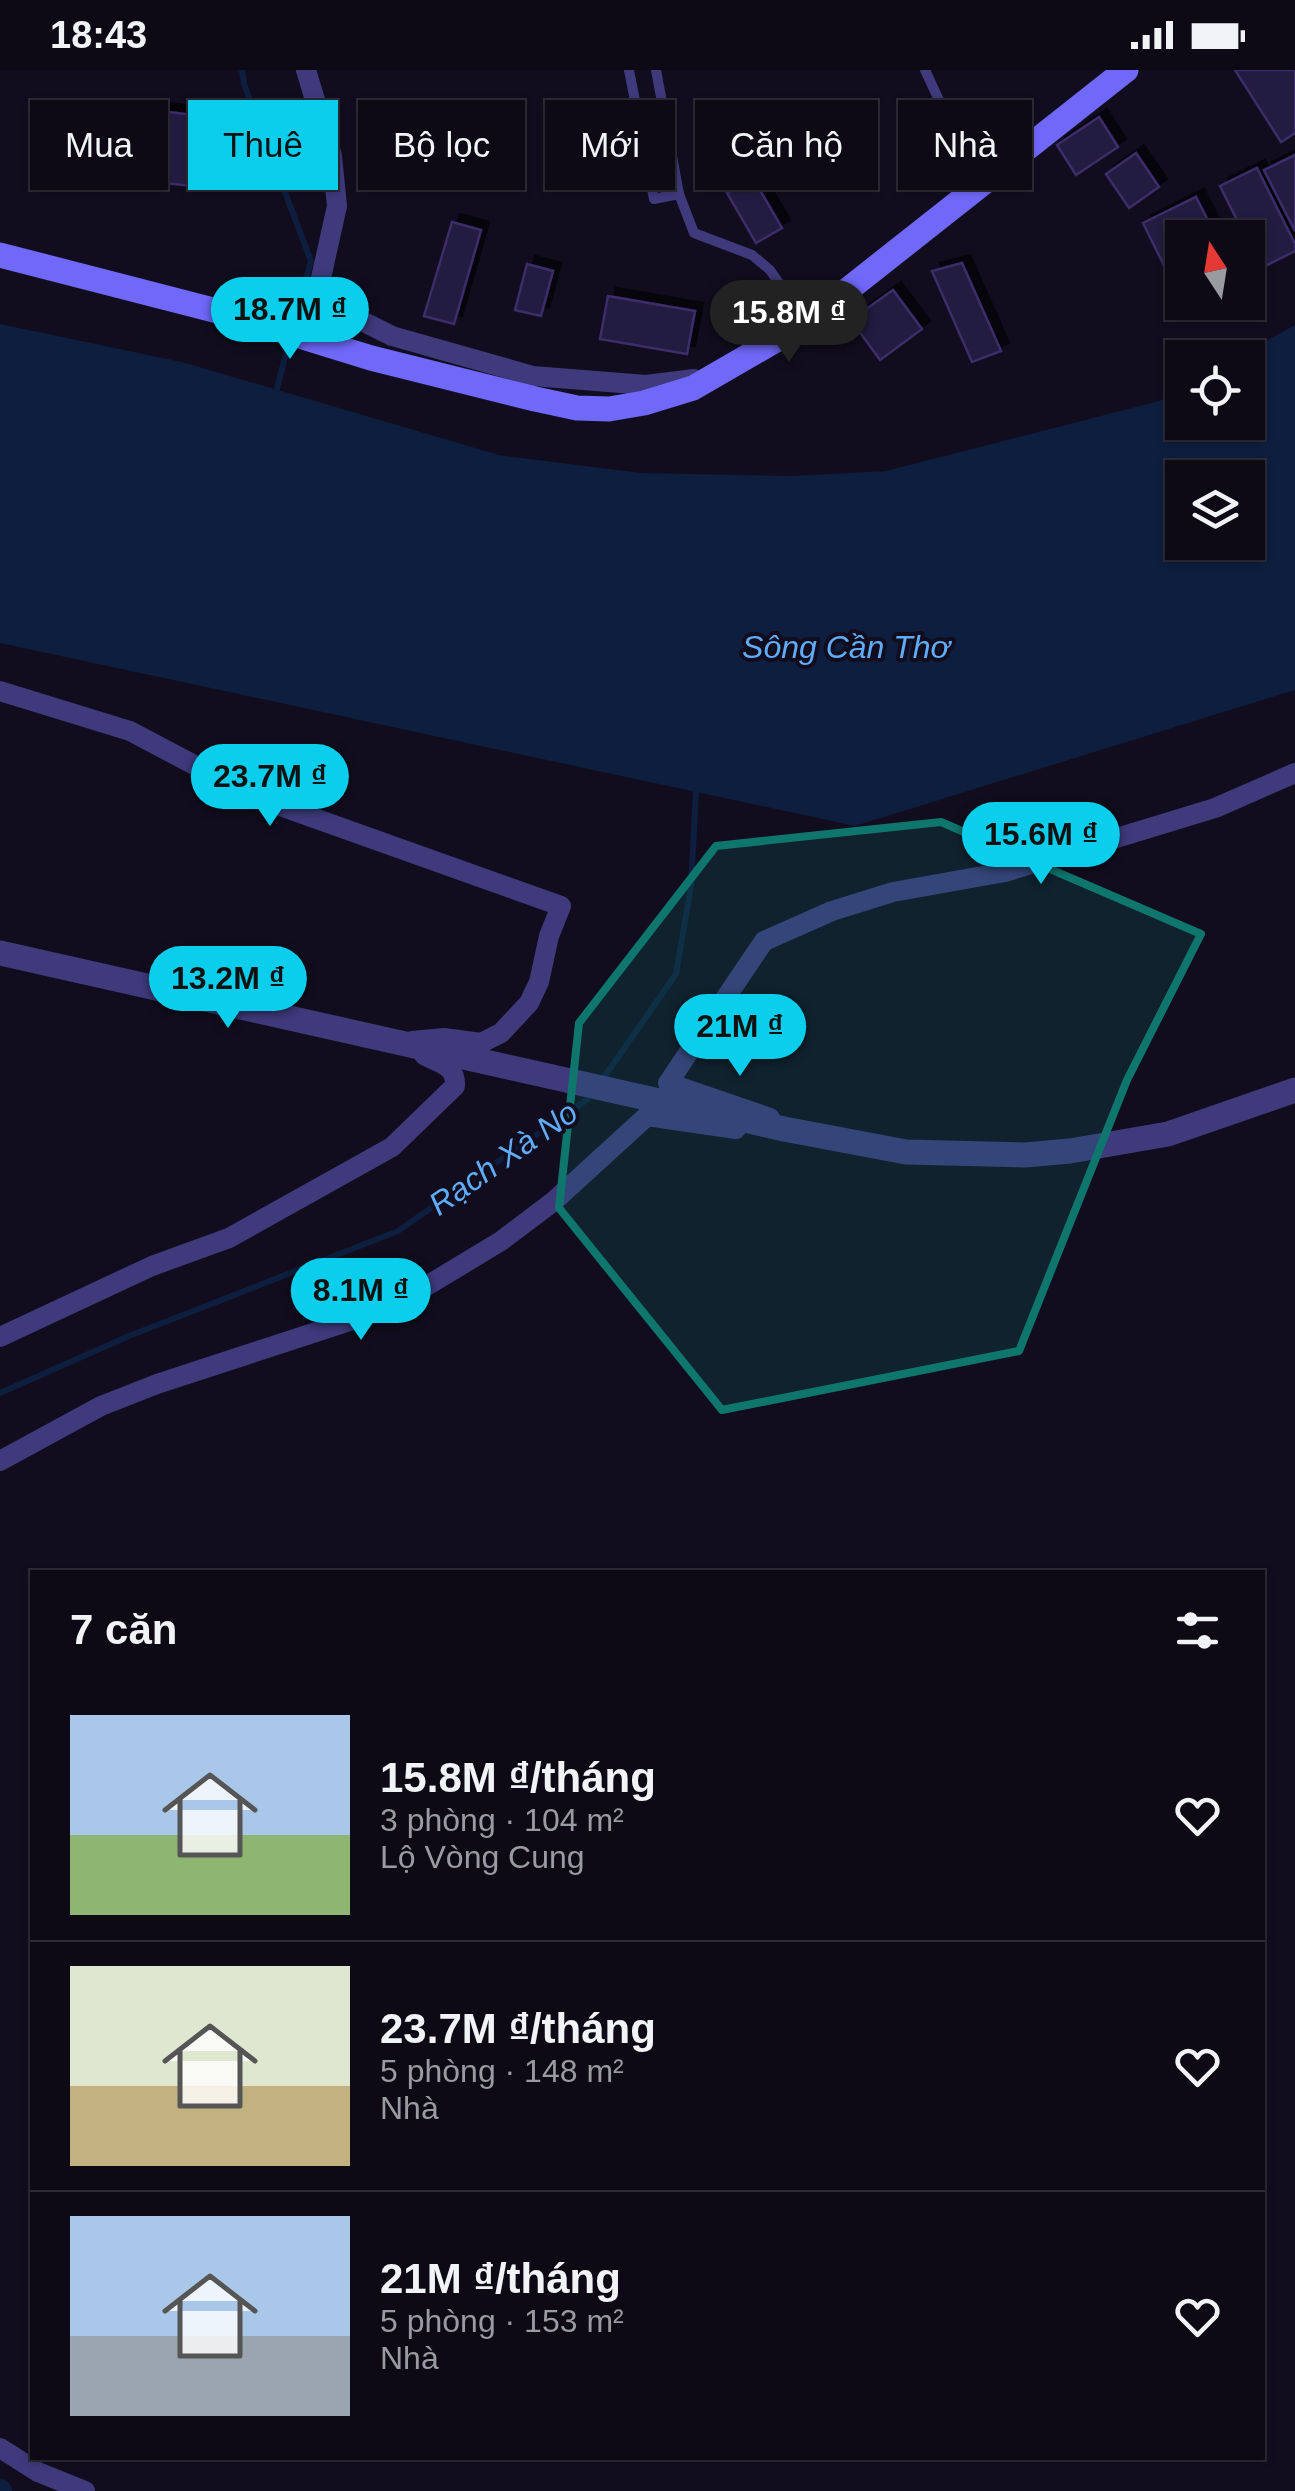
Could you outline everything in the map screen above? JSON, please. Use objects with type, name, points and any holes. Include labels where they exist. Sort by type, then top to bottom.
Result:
[{"type":"main road","points":[[1032,144],[1126,70]]},
{"type":"main road","points":[[0,255],[225,312],[371,358],[577,408],[609,409],[693,388],[807,322],[973,190]]},
{"type":"street","points":[[306,70],[332,156],[337,206],[319,287],[332,306],[392,336],[532,376],[646,385],[716,376]]},
{"type":"street","points":[[0,691],[130,732],[255,797],[561,906],[530,1003],[501,1033],[481,1043],[444,1038],[407,1042]]},
{"type":"street","points":[[784,1129],[765,1114],[668,1083],[764,942],[832,911],[893,892],[1005,872],[1215,808],[1295,773]]},
{"type":"street","points":[[0,953],[784,1129],[906,1152],[1026,1155],[1112,1145],[1168,1134],[1295,1090]]},
{"type":"street","points":[[0,1337],[152,1266],[229,1238],[392,1146],[455,1086],[456,1076],[451,1068],[421,1054],[407,1042]]},
{"type":"street","points":[[0,1462],[101,1406],[365,1316],[420,1290],[501,1241],[554,1201],[647,1116],[764,1134],[784,1129]]},
{"type":"street","points":[[0,2448],[38,2472],[86,2491]]},
{"type":"lane","points":[[629,70],[654,199],[679,194]]},
{"type":"lane","points":[[656,70],[679,194],[694,233],[752,255],[770,270],[807,322]]},
{"type":"lane","points":[[925,70],[939,100]]},
{"type":"highlighted area","points":[[941,822],[1201,934],[1127,1080],[1019,1351],[722,1410],[559,1208],[579,1023],[716,846]]},
{"type":"water","name":"Sông Cần Thơ","points":[[0,324],[182,362],[499,455],[641,473],[792,476],[886,471],[1165,398],[1165,440],[1265,440],[1265,342],[1295,325],[1295,690],[855,826],[0,643]]},
{"type":"building","points":[[1235,70],[1295,70],[1295,133],[1281,142]]},
{"type":"building","points":[[168,112],[188,114],[188,186],[168,184]]},
{"type":"building","points":[[1099,117],[1118,147],[1076,175],[1057,145]]},
{"type":"building","points":[[1136,153],[1159,187],[1129,208],[1106,174]]},
{"type":"building","points":[[1295,155],[1295,231],[1264,170]]},
{"type":"building","points":[[1257,168],[1295,251],[1265,266],[1265,220],[1237,220],[1220,186]]},
{"type":"building","points":[[760,190],[782,228],[756,243],[727,193]]},
{"type":"building","points":[[1196,197],[1208,220],[1165,220],[1165,268],[1143,223]]},
{"type":"building","points":[[452,222],[481,230],[454,324],[424,316]]},
{"type":"building","points":[[962,263],[1001,351],[972,362],[932,271]]},
{"type":"building","points":[[527,264],[553,271],[541,316],[515,310]]},
{"type":"building","points":[[893,290],[922,329],[880,360],[851,320]]},
{"type":"building","points":[[608,296],[695,311],[687,354],[600,339]]},
{"type":"waterway","points":[[242,70],[311,261],[293,329]]},
{"type":"waterway","points":[[275,397],[289,341]]},
{"type":"waterway","name":"Rạch Xà No","points":[[600,1083],[676,974],[691,886],[696,792],[701,788]]},
{"type":"waterway","name":"Rạch Xà No","points":[[0,1393],[129,1336],[398,1231],[592,1093]]}]
